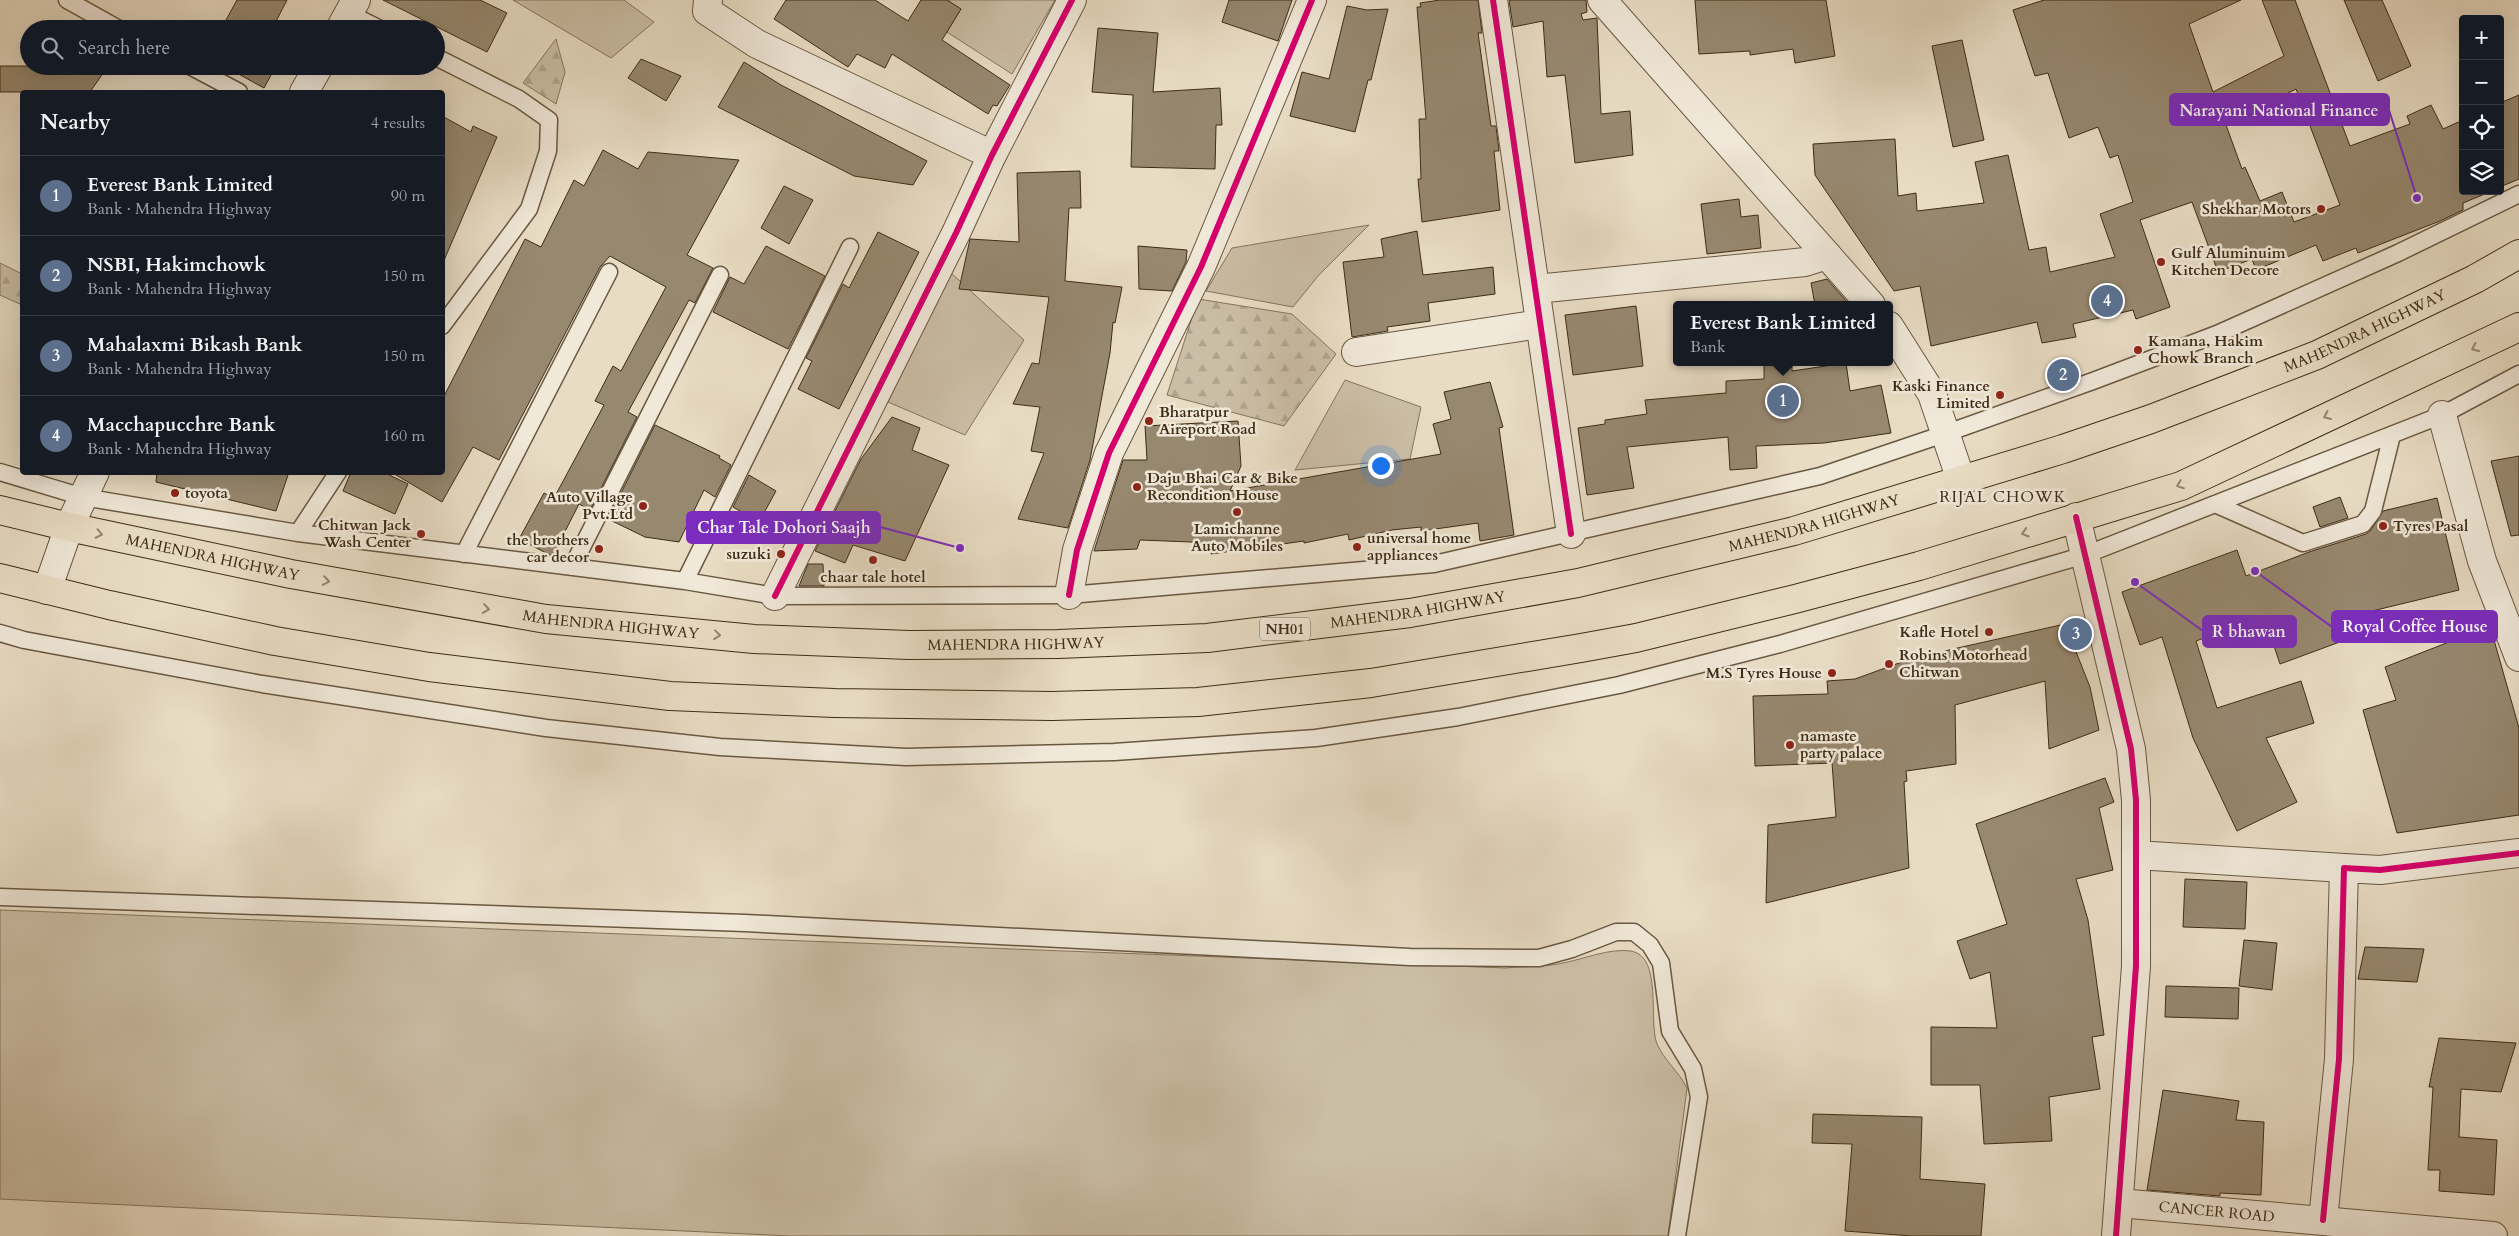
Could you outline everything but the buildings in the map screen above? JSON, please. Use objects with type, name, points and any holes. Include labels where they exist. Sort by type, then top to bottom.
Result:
[{"type":"highway","name":"MAHENDRA HIGHWAY","points":[[0,510],[68,527],[291,574],[546,619],[754,639],[909,645],[1058,644],[1207,638],[1410,613],[1569,585],[1794,530],[1961,480],[2151,419],[2317,355],[2475,279],[2519,254]]},
{"type":"highway","points":[[0,578],[274,641],[410,664],[539,682],[670,696],[834,703],[1052,706],[1198,702],[1371,683],[1636,638],[1910,568],[2181,486],[2519,327]]},
{"type":"street","points":[[708,0],[707,10],[757,44],[992,155]]},
{"type":"street","points":[[775,596],[956,233],[992,155],[1072,0]]},
{"type":"street","points":[[1069,595],[1077,550],[1109,454],[1201,267],[1312,0]]},
{"type":"street","points":[[1493,0],[1571,534]]},
{"type":"street","points":[[1602,0],[1867,301]]},
{"type":"street","points":[[305,90],[314,75]]},
{"type":"street","points":[[1536,288],[1805,262],[1827,255]]},
{"type":"street","points":[[1356,352],[1540,324]]},
{"type":"street","points":[[1893,332],[1932,394],[1961,480]]},
{"type":"street","points":[[2442,415],[2482,561],[2519,657]]},
{"type":"street","points":[[47,590],[68,527],[94,475]]},
{"type":"street","points":[[2076,517],[2131,749],[2136,800],[2136,966],[2116,1236]]},
{"type":"street","points":[[2136,855],[2380,870],[2519,853]]},
{"type":"street","points":[[2323,1220],[2339,1059],[2344,868]]},
{"type":"street","name":"CANCER ROAD","points":[[2119,1203],[2493,1236]]},
{"type":"lane","points":[[67,0],[103,20]]},
{"type":"lane","points":[[348,14],[361,20]]},
{"type":"lane","points":[[445,62],[519,99],[549,120],[548,151],[529,209],[445,322]]},
{"type":"lane","points":[[207,75],[235,90]]},
{"type":"lane","points":[[0,472],[83,497],[298,534],[685,581],[775,596],[1069,595],[1434,564],[1820,476],[2084,384],[2217,334],[2398,253],[2519,194]]},
{"type":"lane","points":[[685,581],[850,247]]},
{"type":"lane","points":[[464,554],[609,272]]},
{"type":"lane","points":[[572,567],[720,275]]},
{"type":"lane","points":[[0,633],[33,642],[262,684],[546,728],[720,747],[906,757],[1114,752],[1316,738],[1458,717],[1618,685],[1780,644],[2085,555],[2442,415],[2519,374]]},
{"type":"lane","points":[[2216,504],[2303,543],[2363,524],[2373,511],[2392,435]]},
{"type":"lane","points":[[298,534],[336,475]]},
{"type":"lane","points":[[0,897],[745,923],[1410,957],[1539,958],[1572,949],[1616,932],[1634,932],[1650,945],[1661,963],[1670,1031],[1693,1069],[1699,1097],[1677,1236]]},
{"type":"green space","points":[[513,0],[624,0],[654,22],[611,58]]},
{"type":"green space","points":[[947,0],[1055,0],[1012,74],[947,32],[961,9]]},
{"type":"green space","points":[[556,39],[565,72],[556,104],[523,83]]},
{"type":"green space","points":[[1369,225],[1318,276],[1293,307],[1206,291],[1232,248]]},
{"type":"green space","points":[[0,263],[20,273],[20,304],[0,295]]},
{"type":"green space","points":[[950,272],[1024,340],[965,435],[888,402]]},
{"type":"green space","points":[[1198,299],[1292,314],[1336,354],[1284,426],[1167,395]]},
{"type":"green space","points":[[1345,380],[1421,407],[1410,459],[1295,470]]},
{"type":"green space","points":[[0,910],[1506,968],[1542,966],[1605,952],[1631,951],[1641,955],[1647,964],[1651,977],[1657,1044],[1687,1088],[1668,1236],[791,1236],[0,1199]]},
{"type":"cycle path","points":[[775,596],[956,233],[992,155],[1072,0]]},
{"type":"cycle path","points":[[1069,595],[1077,550],[1109,453],[1201,267],[1312,0]]},
{"type":"cycle path","points":[[1493,0],[1571,534]]},
{"type":"cycle path","points":[[2076,517],[2131,749],[2136,800],[2136,966],[2116,1236]]},
{"type":"cycle path","points":[[2323,1220],[2339,1059],[2344,868],[2380,870],[2519,853]]},
{"type":"place","name":"Narayani National Finance","points":[[2417,198]]},
{"type":"place","name":"Shekhar Motors","points":[[2321,209]]},
{"type":"place","name":"Gulf Aluminuim Kitchen Decore","points":[[2161,262]]},
{"type":"place","name":"Macchapucchre Bank","points":[[2107,301]]},
{"type":"place","name":"Kamana, Hakim Chowk Branch","points":[[2138,350]]},
{"type":"place","name":"NSBI, Hakimchowk","points":[[2063,375]]},
{"type":"place","name":"Kaski Finance Limited","points":[[2000,395]]},
{"type":"place","name":"Everest Bank Limited","points":[[1783,401]]},
{"type":"place","name":"Bharatpur Aireport Road","points":[[1149,421]]},
{"type":"place","name":"Daju Bhai Car & Bike Recondition House","points":[[1137,487]]},
{"type":"place","name":"toyota","points":[[175,493]]},
{"type":"place","name":"Auto Village Pvt.Ltd","points":[[643,506]]},
{"type":"place","name":"Lamichanne Auto Mobiles","points":[[1237,512]]},
{"type":"place","name":"Tyres Pasal","points":[[2383,526]]},
{"type":"place","name":"Chitwan Jack Wash Center","points":[[421,534]]},
{"type":"place","name":"universal home appliances","points":[[1357,547]]},
{"type":"place","name":"Char Tale Dohori Saajh","points":[[960,548]]},
{"type":"place","name":"the brothers car decor","points":[[599,549]]},
{"type":"place","name":"suzuki","points":[[781,554]]},
{"type":"place","name":"chaar tale hotel","points":[[873,560]]},
{"type":"place","name":"Royal Coffee House","points":[[2255,571]]},
{"type":"place","name":"R bhawan","points":[[2135,582]]},
{"type":"place","name":"Kafle Hotel","points":[[1989,632]]},
{"type":"place","name":"Mahalaxmi Bikash Bank","points":[[2076,634]]},
{"type":"place","name":"Robins Motorhead Chitwan","points":[[1889,664]]},
{"type":"place","name":"M.S Tyres House","points":[[1832,673]]},
{"type":"place","name":"namaste party palace","points":[[1790,745]]},
{"type":"district","name":"RIJAL CHOWK","points":[[2003,497]]}]
